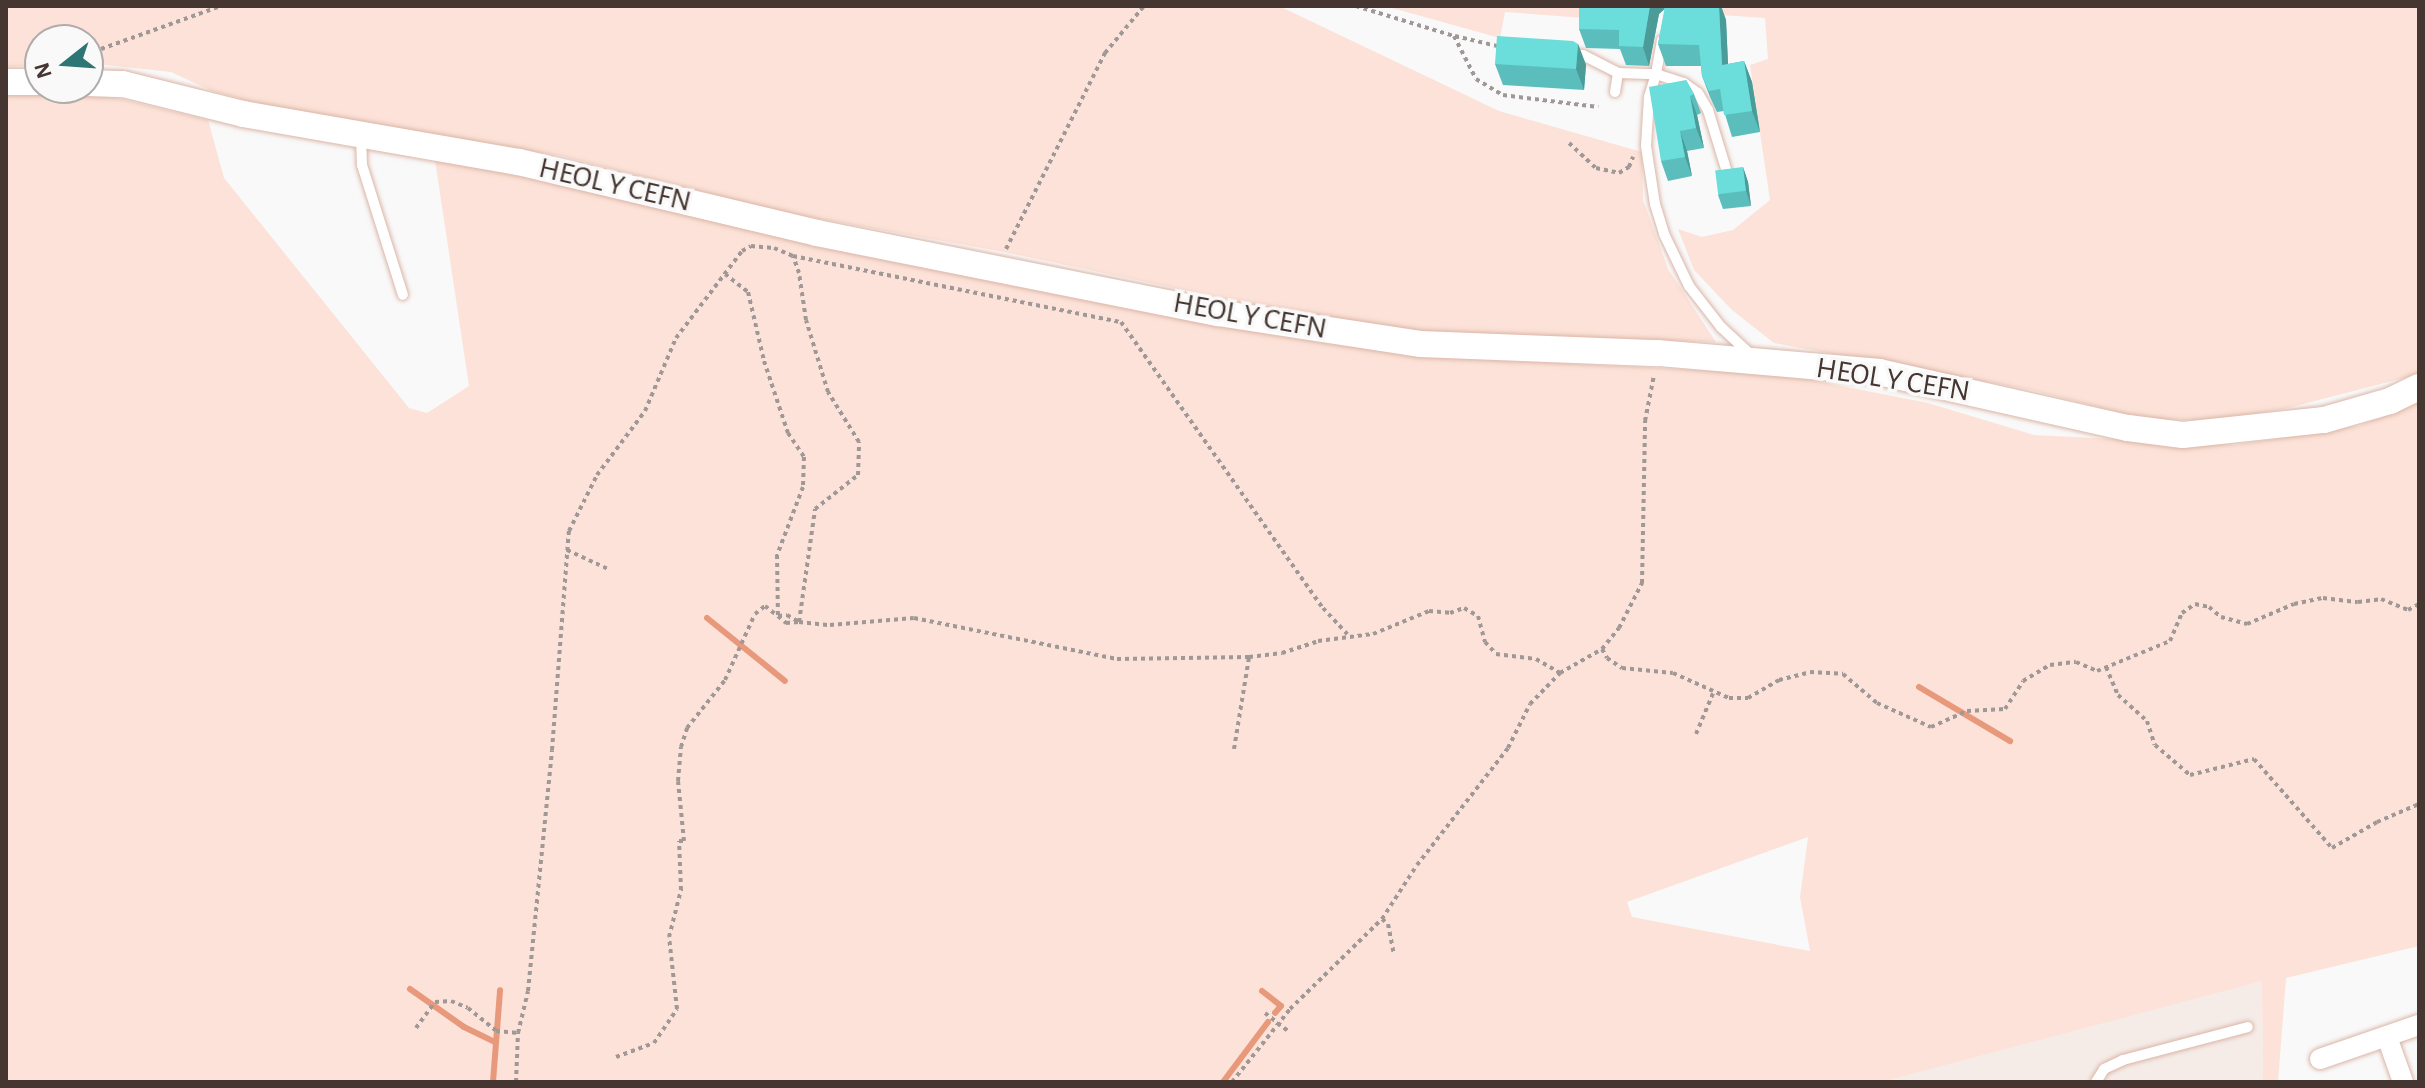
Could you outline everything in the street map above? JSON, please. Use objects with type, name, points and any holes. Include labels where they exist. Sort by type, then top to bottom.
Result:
[{"type":"street","name":"HEOL Y CEFN","points":[[104,81],[243,114],[519,162],[817,233],[1001,267],[1218,313],[1420,344],[1658,353],[1879,372],[2128,428],[2183,435],[2324,420],[2390,401],[2419,387]]},
{"type":"street","points":[[2320,1059],[2419,1025]]},
{"type":"street","points":[[2387,1037],[2403,1082]]},
{"type":"lane","points":[[1664,31],[1646,120],[1655,204],[1676,262],[1705,309],[1757,361]]},
{"type":"lane","points":[[1553,53],[1583,55],[1618,73],[1656,74],[1684,83],[1698,93],[1708,110],[1727,172]]},
{"type":"lane","points":[[1615,92],[1618,73]]},
{"type":"lane","points":[[361,136],[362,165],[403,295]]},
{"type":"lane","points":[[2096,1082],[2104,1069],[2123,1060],[2248,1027]]},
{"type":"path","points":[[104,48],[221,6]]},
{"type":"path","points":[[1001,267],[1005,252],[1105,53],[1144,6]]},
{"type":"path","points":[[1356,6],[1507,49]]},
{"type":"path","points":[[1454,36],[1476,79],[1503,95],[1598,107]]},
{"type":"path","points":[[1569,143],[1596,168],[1619,173],[1629,167],[1646,120]]},
{"type":"path","points":[[516,1082],[518,1033],[528,991],[552,750],[569,531],[597,475],[645,411],[676,338],[742,251],[751,246],[774,248],[793,256],[1121,322],[1323,608],[1349,636]]},
{"type":"path","points":[[793,256],[799,273],[806,320],[828,392],[859,442],[858,475],[815,509],[799,622]]},
{"type":"path","points":[[725,274],[748,292],[764,361],[788,433],[804,457],[803,487],[791,510],[777,555],[778,616]]},
{"type":"path","points":[[1232,1082],[1278,1023],[1382,919],[1417,865],[1508,748],[1530,704],[1560,673],[1602,649],[1619,628],[1642,583],[1645,421],[1658,353]]},
{"type":"path","points":[[567,550],[610,570]]},
{"type":"path","points":[[1602,649],[1607,658],[1622,668],[1673,673],[1729,698],[1748,698],[1779,680],[1810,672],[1843,674],[1877,703],[1931,727],[1967,711],[2005,709],[2023,681],[2050,665],[2076,662],[2097,671],[2170,641],[2182,613],[2195,604],[2209,607],[2221,617],[2247,624],[2294,604],[2323,598],[2358,602],[2381,599],[2408,610],[2419,604]]},
{"type":"path","points":[[616,1057],[654,1043],[677,1009],[669,937],[681,890],[679,841],[684,841],[678,781],[681,747],[687,728],[725,680],[755,614],[765,606],[778,616],[787,615],[799,622],[830,625],[914,618],[1117,659],[1249,657],[1349,636],[1373,634],[1429,611],[1450,613],[1464,608],[1478,616],[1485,642],[1496,654],[1536,659],[1560,673]]},
{"type":"path","points":[[1234,749],[1249,657]]},
{"type":"path","points":[[2106,667],[2118,695],[2147,721],[2155,745],[2190,775],[2254,759],[2332,848],[2377,822],[2419,804]]},
{"type":"path","points":[[1696,734],[1714,691]]},
{"type":"path","points":[[1382,919],[1388,924],[1394,954]]},
{"type":"path","points":[[416,1028],[435,1002],[451,1001],[468,1008],[496,1031],[518,1033]]},
{"type":"path","points":[[1265,1013],[1289,1032]]},
{"type":"shaded area","points":[[6,6],[1279,6],[1499,111],[1642,152],[1643,200],[1668,269],[1716,342],[1572,339],[1394,329],[1287,312],[1004,252],[787,213],[562,156],[289,112],[212,91],[171,72],[104,65],[104,24],[24,24],[24,66],[6,67]]},
{"type":"shaded area","points":[[1385,6],[1619,6],[1585,18],[1505,12],[1500,38]]},
{"type":"shaded area","points":[[1721,6],[2419,6],[2419,374],[2284,409],[2212,421],[2145,419],[2031,390],[1774,343],[1732,310],[1694,270],[1678,229],[1702,237],[1733,230],[1770,200],[1750,65],[1768,59],[1765,18],[1721,15]]},
{"type":"shaded area","points":[[6,95],[24,95],[24,104],[104,104],[104,95],[208,120],[224,178],[409,408],[427,413],[469,386],[435,160],[602,192],[880,259],[1270,335],[1413,356],[1780,374],[1928,403],[2034,435],[2235,445],[2359,426],[2419,402],[2419,946],[2286,978],[2278,1082],[2263,1082],[2262,981],[1881,1082],[6,1082]],"holes":[[[1808,837],[1800,897],[1810,951],[1632,917],[1627,902]]]},
{"type":"shaded area","points":[[2262,981],[2263,1082],[1881,1082],[2038,1038]]},
{"type":"building","points":[[1579,6],[1650,6],[1643,47],[1619,46],[1619,30],[1579,29]]},
{"type":"building","points":[[1665,6],[1719,6],[1722,65],[1744,61],[1752,111],[1724,115],[1720,89],[1709,91],[1702,76],[1699,45],[1658,44]]},
{"type":"building","points":[[1497,36],[1573,41],[1578,44],[1576,69],[1495,64]]},
{"type":"building","points":[[1686,80],[1694,94],[1690,96],[1696,128],[1680,131],[1685,157],[1661,161],[1649,87]]},
{"type":"building","points":[[1743,167],[1746,191],[1718,194],[1715,170]]},
{"type":"waterway","points":[[707,618],[785,681]]},
{"type":"waterway","points":[[1919,687],[2010,741]]},
{"type":"waterway","points":[[410,989],[464,1027],[495,1042]]},
{"type":"waterway","points":[[493,1082],[500,990]]},
{"type":"waterway","points":[[1262,991],[1281,1006],[1275,1013]]},
{"type":"waterway","points":[[1223,1082],[1268,1022]]}]
